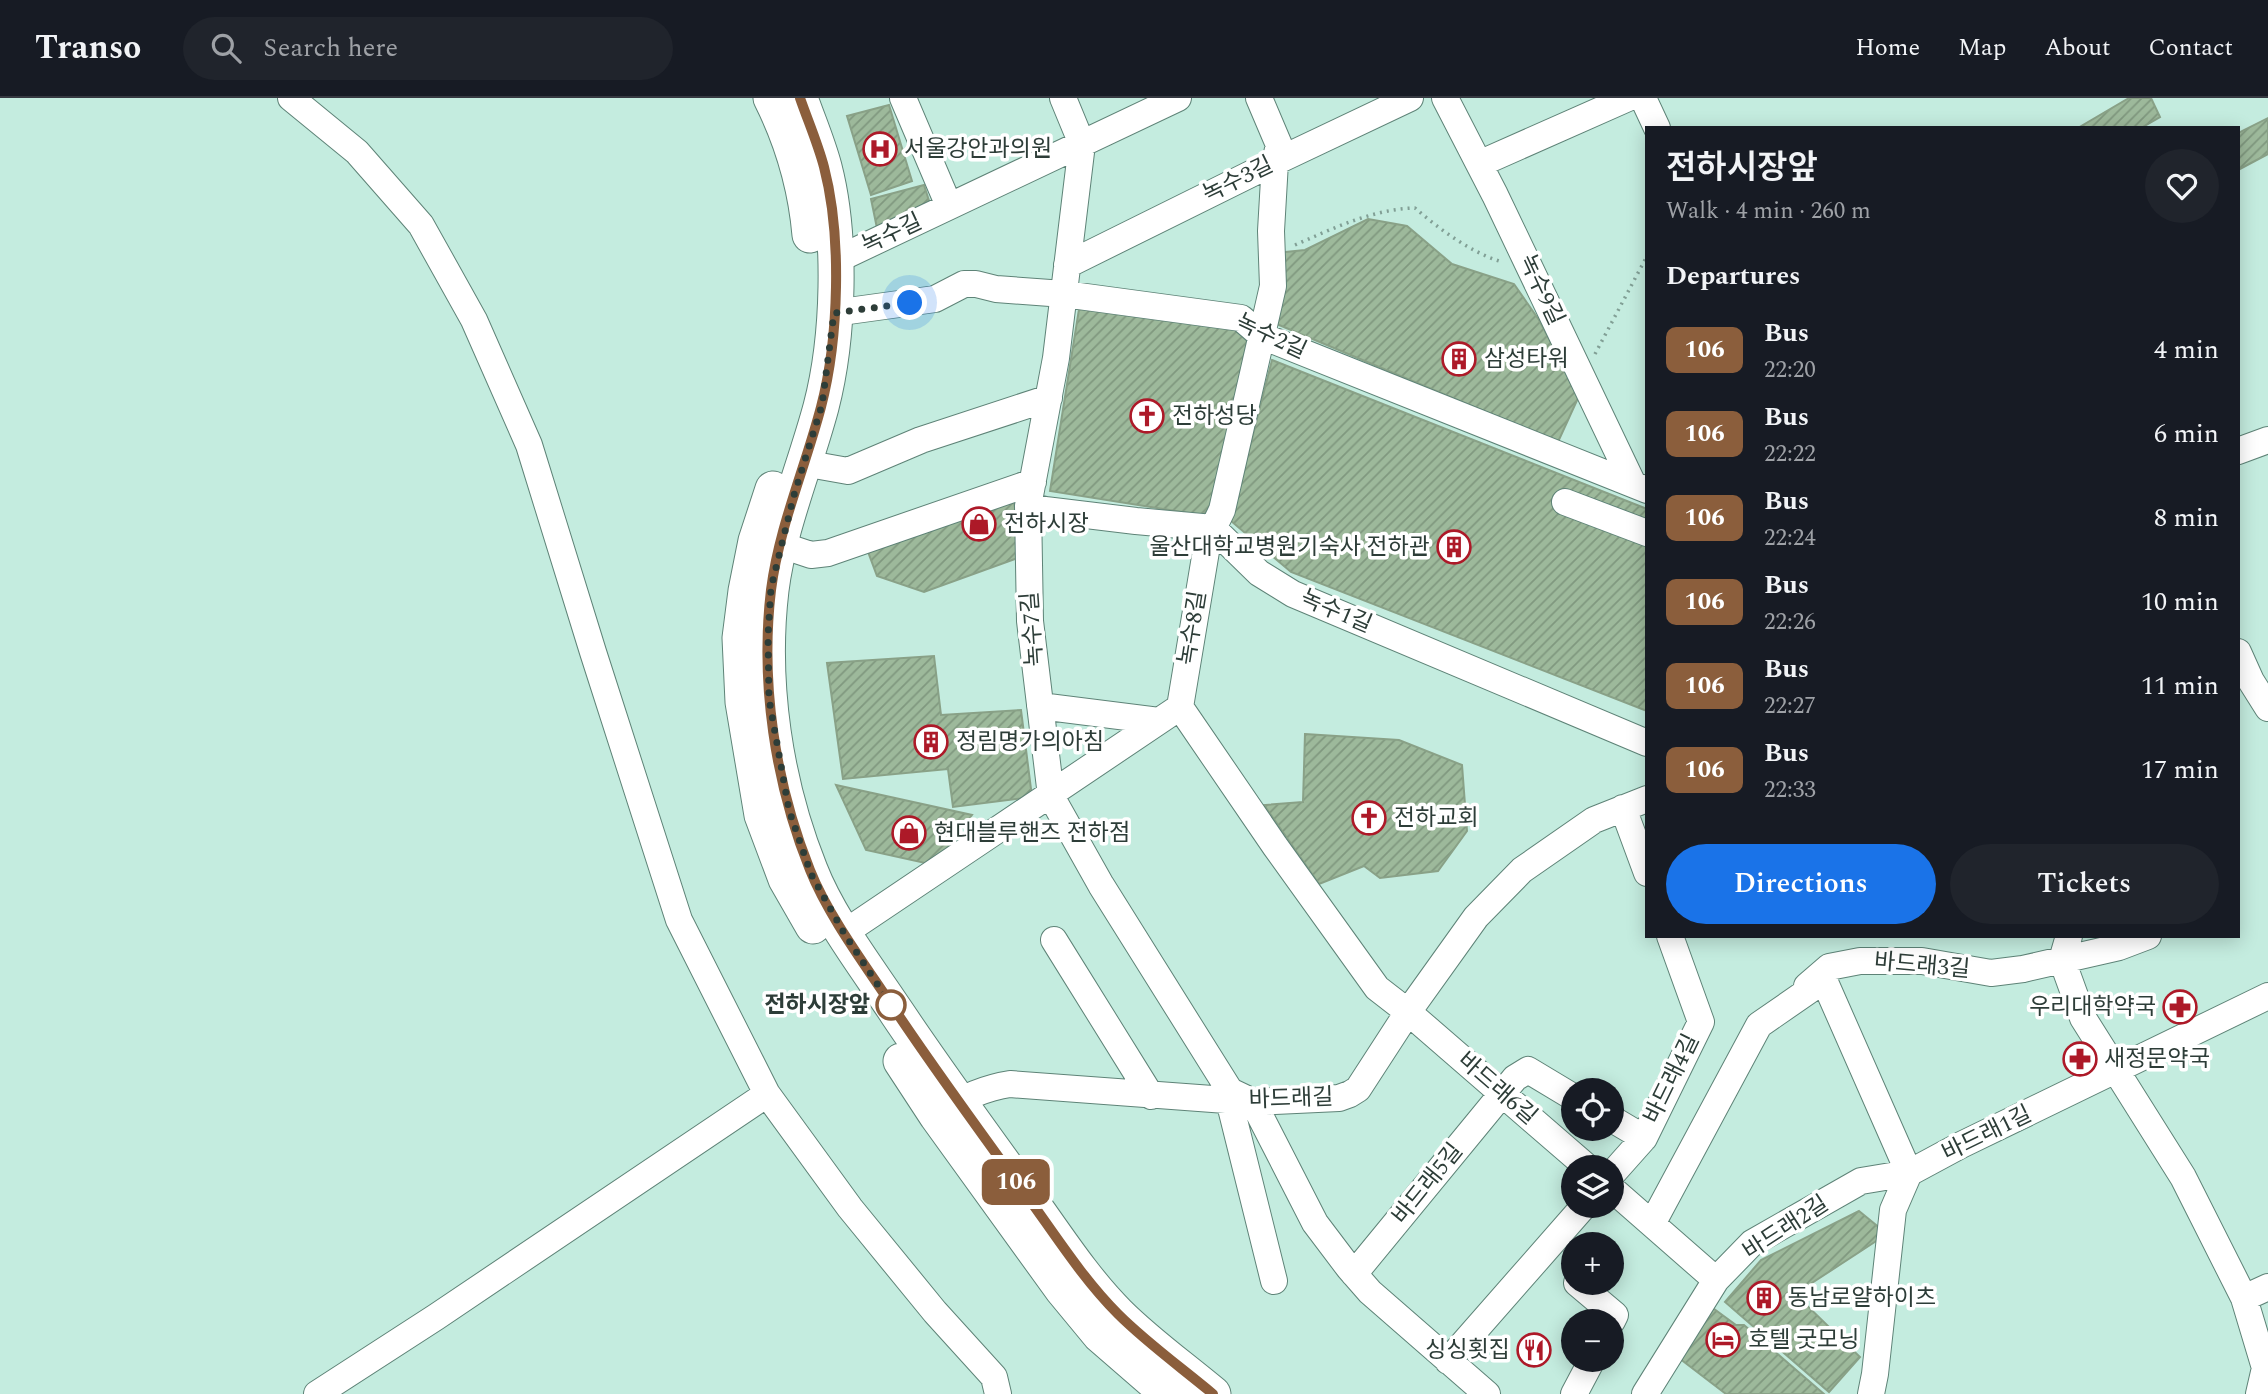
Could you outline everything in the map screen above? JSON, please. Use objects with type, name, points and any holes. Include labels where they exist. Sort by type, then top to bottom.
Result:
[{"type":"main road","points":[[771,98],[800,176],[808,213],[813,265],[813,315],[810,357],[802,400],[756,541],[740,638],[743,702],[762,815],[786,879],[825,946],[948,1108],[1119,1314],[1213,1394]]},
{"type":"main road","points":[[800,98],[824,167],[831,208],[834,313],[822,405],[803,463],[771,588],[768,636],[769,699],[789,810],[811,874],[844,933],[948,1108],[1062,1289],[1100,1335],[1168,1394]]},
{"type":"street","points":[[291,98],[357,152],[421,225],[474,320],[529,445],[679,920],[767,1094],[850,1208],[935,1311],[994,1377],[998,1394]]},
{"type":"street","name":"녹수길","points":[[903,98],[949,206]]},
{"type":"street","name":"녹수7길","points":[[1063,98],[1082,144],[1049,398],[1031,494],[1030,621],[1051,796],[1101,885],[1230,1091],[1241,1101]]},
{"type":"street","name":"녹수길","points":[[834,261],[1178,98]]},
{"type":"street","name":"녹수8길","points":[[1170,714],[1208,539],[1222,510],[1273,286],[1275,162],[1279,145],[1259,98]]},
{"type":"street","name":"녹수3길","points":[[1067,265],[1410,98]]},
{"type":"street","name":"녹수9길","points":[[1445,98],[1582,377],[1640,487]]},
{"type":"street","points":[[1479,164],[1628,98]]},
{"type":"street","points":[[1643,98],[1656,126]]},
{"type":"street","name":"녹수2길","points":[[834,313],[935,299],[964,284],[976,284],[996,289],[1064,294],[1241,318],[1262,336],[1640,487]]},
{"type":"street","points":[[803,463],[848,471],[921,440],[1049,398]]},
{"type":"street","points":[[2240,450],[2268,440]]},
{"type":"street","points":[[781,545],[811,555],[828,553],[1031,494],[1136,522],[1213,528]]},
{"type":"street","points":[[1565,502],[1645,532]]},
{"type":"street","name":"녹수1길","points":[[1213,528],[1259,573],[1293,594],[1645,742]]},
{"type":"street","points":[[2240,656],[2268,708]]},
{"type":"street","points":[[1040,706],[1170,714],[1275,846],[1377,988],[1408,1012]]},
{"type":"street","points":[[844,933],[1170,714]]},
{"type":"street","points":[[1635,804],[1645,862]]},
{"type":"street","name":"바드래길","points":[[948,1108],[985,1088],[1010,1084],[1241,1101],[1339,1098],[1350,1094],[1371,1071],[1408,1012],[1476,917],[1522,870],[1594,820],[1635,804]]},
{"type":"street","name":"바드래4길","points":[[1624,1160],[1644,1138],[1701,1022],[1671,938]]},
{"type":"street","points":[[2143,938],[2119,947],[2066,948],[2083,1018],[2183,1177],[2244,1298],[2265,1368],[2259,1394]]},
{"type":"street","points":[[1054,940],[1151,1096]]},
{"type":"street","name":"바드래3길","points":[[1652,1224],[1759,1025],[1829,967],[1860,961],[1922,961],[1991,973],[2066,948]]},
{"type":"street","name":"바드래3길","points":[[1759,1025],[1824,980],[1909,1173]]},
{"type":"street","name":"바드래1길","points":[[1909,1173],[2268,996]]},
{"type":"street","name":"바드래6길","points":[[1408,1012],[1573,1155]]},
{"type":"street","name":"바드래5길","points":[[1354,1274],[1515,1078],[1528,1070],[1561,1090]]},
{"type":"street","points":[[317,1394],[447,1310],[767,1094]]},
{"type":"street","points":[[1241,1101],[1315,1223],[1354,1274],[1370,1292],[1487,1394]]},
{"type":"street","points":[[1241,1101],[1274,1282]]},
{"type":"street","points":[[1624,1126],[1644,1138]]},
{"type":"street","points":[[1871,1394],[1893,1210],[1909,1173]]},
{"type":"street","name":"바드래2길","points":[[1645,1394],[1716,1279],[1752,1243],[1861,1181],[1909,1173]]},
{"type":"street","points":[[1624,1200],[1716,1279]]},
{"type":"street","points":[[1448,1361],[1573,1218]]},
{"type":"street","points":[[1542,1253],[1561,1269]]},
{"type":"street","points":[[2244,1298],[2268,1287]]},
{"type":"street","points":[[1591,1295],[1608,1309]]},
{"type":"street","points":[[1574,1394],[1586,1372]]},
{"type":"path","points":[[1272,246],[1290,247],[1350,221],[1396,208],[1415,208],[1434,225],[1485,256],[1531,271]]},
{"type":"path","points":[[1582,377],[1645,260]]},
{"type":"building","points":[[2129,98],[2151,98],[2160,117],[2144,126],[2081,126]]},
{"type":"building","name":"서울강안과의원","points":[[889,105],[912,181],[871,195],[847,116]]},
{"type":"building","points":[[2268,118],[2268,154],[2240,169],[2240,132]]},
{"type":"building","points":[[924,185],[932,210],[878,233],[871,199]]},
{"type":"building","name":"삼성타워","points":[[1368,219],[1407,226],[1452,264],[1514,284],[1539,320],[1579,396],[1558,442],[1272,322],[1276,253],[1305,250]]},
{"type":"building","name":"전하성당","points":[[1079,309],[1234,323],[1247,341],[1215,506],[1201,515],[1050,491]]},
{"type":"building","name":"울산대학교병원기숙사 전하관","points":[[1272,360],[1645,508],[1645,710],[1291,572],[1231,521]]},
{"type":"building","name":"전하시장","points":[[1013,499],[1026,555],[924,592],[877,576],[867,549]]},
{"type":"building","name":"정림명가의아침","points":[[934,656],[941,715],[1021,710],[1032,797],[953,807],[948,769],[843,779],[827,663]]},
{"type":"building","name":"전하교회","points":[[1305,734],[1399,740],[1462,765],[1467,831],[1438,871],[1380,878],[1364,866],[1319,884],[1264,805],[1303,802]]},
{"type":"building","name":"현대블루핸즈 전하점","points":[[836,785],[972,815],[934,865],[866,850]]},
{"type":"building","name":"동남로얄하이츠","points":[[1859,1211],[1887,1234],[1795,1294],[1860,1357],[1829,1392],[1725,1302],[1761,1260]]},
{"type":"building","name":"호텔 굿모닝","points":[[1706,1303],[1736,1325],[1744,1325],[1824,1394],[1726,1394],[1675,1355]]},
{"type":"bus line","name":"106","points":[[800,98],[824,167],[831,208],[836,300],[822,405],[794,495],[771,588],[768,636],[769,699],[789,810],[811,874],[844,933],[927,1059],[1080,1270],[1119,1314],[1213,1394]]},
{"type":"place","name":"서울강안과의원","points":[[880,149]]},
{"type":"place","name":"삼성타워","points":[[1459,359]]},
{"type":"place","name":"전하성당","points":[[1147,416]]},
{"type":"place","name":"전하시장","points":[[979,524]]},
{"type":"place","name":"울산대학교병원기숙사 전하관","points":[[1454,547]]},
{"type":"place","name":"정림명가의아침","points":[[931,742]]},
{"type":"place","name":"전하교회","points":[[1369,818]]},
{"type":"place","name":"현대블루핸즈 전하점","points":[[909,833]]},
{"type":"place","name":"전하시장앞","points":[[891,1005]]},
{"type":"place","name":"우리대학약국","points":[[2180,1007]]},
{"type":"place","name":"새정문약국","points":[[2080,1059]]},
{"type":"place","name":"동남로얄하이츠","points":[[1764,1298]]},
{"type":"place","name":"호텔 굿모닝","points":[[1723,1340]]},
{"type":"place","name":"싱싱횟집","points":[[1534,1350]]},
{"type":"route","points":[[891,1005],[844,933],[811,874],[789,810],[769,699],[768,636],[771,588],[794,495],[822,405],[834,313],[910,303]]}]
